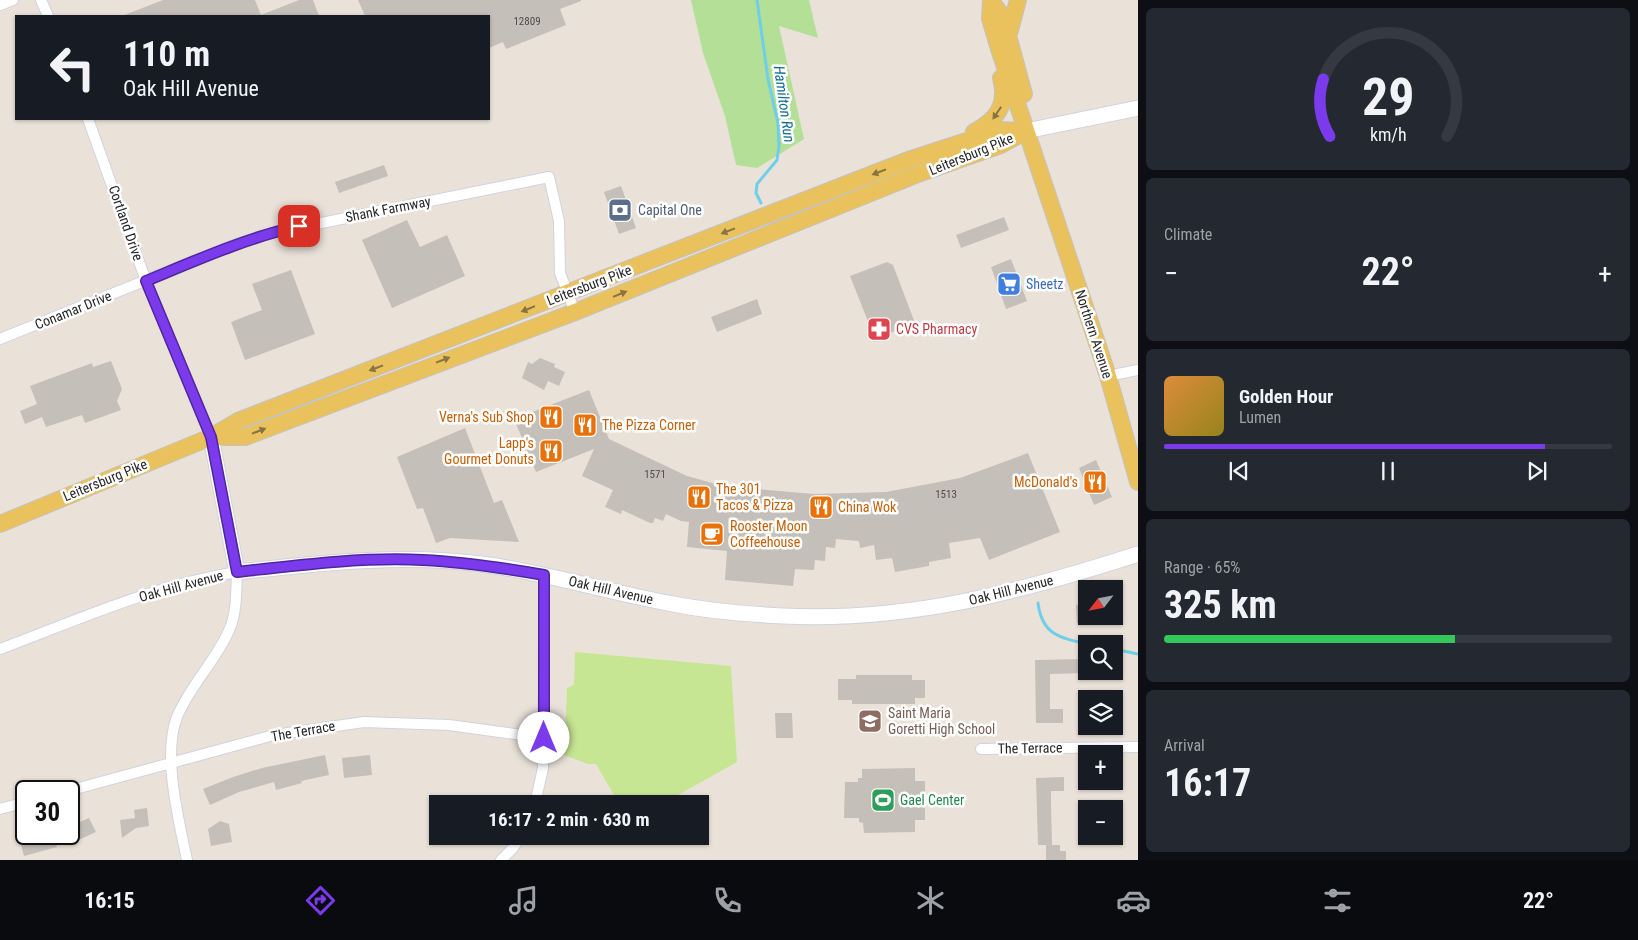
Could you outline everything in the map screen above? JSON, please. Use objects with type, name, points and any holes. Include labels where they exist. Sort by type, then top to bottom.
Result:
[{"type":"main road","points":[[992,0],[1003,16],[1029,112],[1026,130]]},
{"type":"main road","points":[[911,159],[989,124],[1002,107],[1003,87],[996,58],[999,50],[990,19],[992,0]]},
{"type":"main road","points":[[1008,36],[1018,0]]},
{"type":"main road","name":"Northern Avenue","points":[[999,50],[1108,376],[1138,482]]},
{"type":"main road","name":"Leitersburg Pike","points":[[0,524],[211,437],[238,421],[911,159],[1000,130],[1026,130]]},
{"type":"main road","name":"Leitersburg Pike","points":[[211,437],[244,437],[575,312],[918,174],[1001,145],[1026,130]]},
{"type":"street","points":[[0,5],[13,0]]},
{"type":"street","points":[[41,0],[48,15]]},
{"type":"street","points":[[1026,130],[1138,108]]},
{"type":"street","name":"Cortland Drive","points":[[88,120],[146,281],[211,437]]},
{"type":"street","name":"Shank Farmway","points":[[146,281],[226,248],[274,232],[549,177],[559,221],[560,273],[568,293]]},
{"type":"street","name":"Conamar Drive","points":[[0,339],[146,281]]},
{"type":"street","points":[[568,293],[575,312]]},
{"type":"street","points":[[1108,376],[1138,370]]},
{"type":"street","points":[[187,860],[172,764],[173,734],[177,718],[230,628],[235,607],[237,572],[211,437]]},
{"type":"street","name":"Oak Hill Avenue","points":[[0,649],[157,591],[201,578],[237,572],[366,560],[415,560],[487,565],[544,575],[672,604],[714,610],[784,616],[857,616],[933,607],[1003,594],[1138,554]]},
{"type":"street","points":[[537,795],[543,768],[544,738],[544,575]]},
{"type":"street","name":"The Terrace","points":[[80,788],[274,735],[364,722],[449,725],[544,738]]},
{"type":"street","name":"The Terrace","points":[[981,748],[1138,747]]},
{"type":"street","points":[[0,809],[15,805]]},
{"type":"street","points":[[501,860],[516,845]]},
{"type":"green space","points":[[691,0],[809,0],[818,38],[779,26],[804,139],[757,168],[736,165],[725,116],[703,53]]},
{"type":"green space","points":[[575,652],[731,666],[737,762],[678,795],[614,795],[596,764],[588,764],[564,755],[567,688],[574,685]]},
{"type":"building","points":[[163,0],[255,0],[261,15],[125,15]]},
{"type":"building","points":[[299,0],[313,0],[319,15],[261,15]]},
{"type":"building","points":[[358,0],[581,0],[560,9],[566,25],[506,49],[503,42],[490,48],[490,15],[365,15]]},
{"type":"building","points":[[384,165],[388,176],[339,193],[335,182]]},
{"type":"building","name":"Capital One","points":[[621,186],[636,228],[619,234],[604,192]]},
{"type":"building","points":[[1004,217],[1009,230],[961,248],[956,235]]},
{"type":"building","points":[[407,220],[420,247],[447,235],[465,276],[392,308],[362,240]]},
{"type":"building","name":"Sheetz","points":[[1011,259],[1027,301],[1006,309],[991,267]]},
{"type":"building","name":"CVS Pharmacy","points":[[887,262],[893,265],[915,323],[885,335],[871,329],[850,276]]},
{"type":"building","points":[[291,270],[315,334],[245,360],[231,322],[262,310],[252,284]]},
{"type":"building","points":[[757,299],[762,314],[717,332],[711,317]]},
{"type":"building","points":[[540,358],[555,364],[554,367],[565,372],[559,386],[548,381],[544,390],[522,378],[528,362],[532,364]]},
{"type":"building","points":[[111,361],[122,389],[117,401],[121,410],[85,423],[82,415],[46,427],[42,417],[25,424],[20,411],[37,404],[30,386],[92,363],[93,367]]},
{"type":"building","points":[[589,390],[609,439],[687,476],[723,486],[814,494],[886,492],[960,478],[1028,453],[1060,532],[989,560],[980,538],[949,543],[951,558],[929,562],[929,566],[895,572],[892,558],[876,560],[874,545],[860,548],[859,541],[836,539],[835,548],[826,547],[825,561],[815,560],[814,570],[795,569],[793,586],[725,580],[727,551],[687,547],[689,522],[681,521],[666,514],[663,521],[655,518],[653,523],[650,523],[622,510],[621,514],[605,507],[613,490],[582,476],[594,449],[536,472],[514,419]]},
{"type":"building","points":[[465,428],[494,503],[502,500],[519,542],[450,538],[436,543],[423,508],[417,509],[397,457]]},
{"type":"building","name":"McDonald's","points":[[1096,460],[1112,497],[1094,505],[1079,468]]},
{"type":"building","points":[[1076,605],[1078,605],[1078,623]]},
{"type":"building","points":[[1078,659],[1078,673],[1050,674],[1050,709],[1063,709],[1063,723],[1036,723],[1035,660]]},
{"type":"building","points":[[856,675],[912,675],[912,680],[925,680],[925,698],[915,698],[915,704],[852,704],[852,700],[838,700],[838,679],[856,679]]},
{"type":"building","points":[[775,713],[792,713],[793,738],[776,738]]},
{"type":"building","points":[[325,755],[329,775],[301,781],[302,783],[276,790],[274,782],[239,792],[210,805],[203,789],[262,768]]},
{"type":"building","points":[[370,755],[372,775],[344,778],[342,758]]},
{"type":"building","name":"Gael Center","points":[[915,768],[915,781],[925,781],[925,820],[915,820],[915,832],[864,833],[863,823],[859,822],[859,818],[844,818],[845,782],[858,782],[858,778],[862,778],[862,769]]},
{"type":"building","points":[[1064,777],[1064,791],[1051,791],[1052,845],[1060,845],[1060,851],[1066,851],[1066,860],[1046,860],[1046,845],[1038,845],[1036,778]]},
{"type":"building","points":[[147,808],[149,826],[136,828],[122,838],[120,820],[135,818],[134,810]]},
{"type":"building","points":[[89,818],[96,832],[80,839],[80,822]]},
{"type":"building","points":[[220,821],[229,824],[232,842],[211,846],[208,829]]},
{"type":"building","points":[[21,845],[56,845],[57,847],[24,856]]},
{"type":"waterway","name":"Hamilton Run","points":[[757,0],[768,79],[778,123],[779,146],[777,160],[757,184],[756,193],[761,203]]},
{"type":"waterway","name":"Hamilton Run","points":[[1038,603],[1040,614],[1048,628],[1061,637],[1078,642]]},
{"type":"waterway","name":"Hamilton Run","points":[[1123,651],[1138,654]]},
{"type":"place","name":"Capital One","points":[[620,210]]},
{"type":"place","name":"Sheetz","points":[[1009,284]]},
{"type":"place","name":"CVS Pharmacy","points":[[879,329]]},
{"type":"place","name":"Verna's Sub Shop","points":[[551,417]]},
{"type":"place","name":"The Pizza Corner","points":[[585,425]]},
{"type":"place","name":"Lapp's Gourmet Donuts","points":[[551,451]]},
{"type":"place","name":"McDonald's","points":[[1095,482]]},
{"type":"place","name":"The 301 Tacos & Pizza","points":[[699,497]]},
{"type":"place","name":"China Wok","points":[[821,507]]},
{"type":"place","name":"Rooster Moon Coffeehouse","points":[[712,534]]},
{"type":"place","name":"Saint Maria Goretti High School","points":[[870,721]]},
{"type":"place","name":"Gael Center","points":[[883,800]]},
{"type":"route","points":[[299,226],[267,234],[226,248],[146,281],[211,437],[237,572],[366,560],[423,560],[487,565],[544,575],[544,738]]}]
